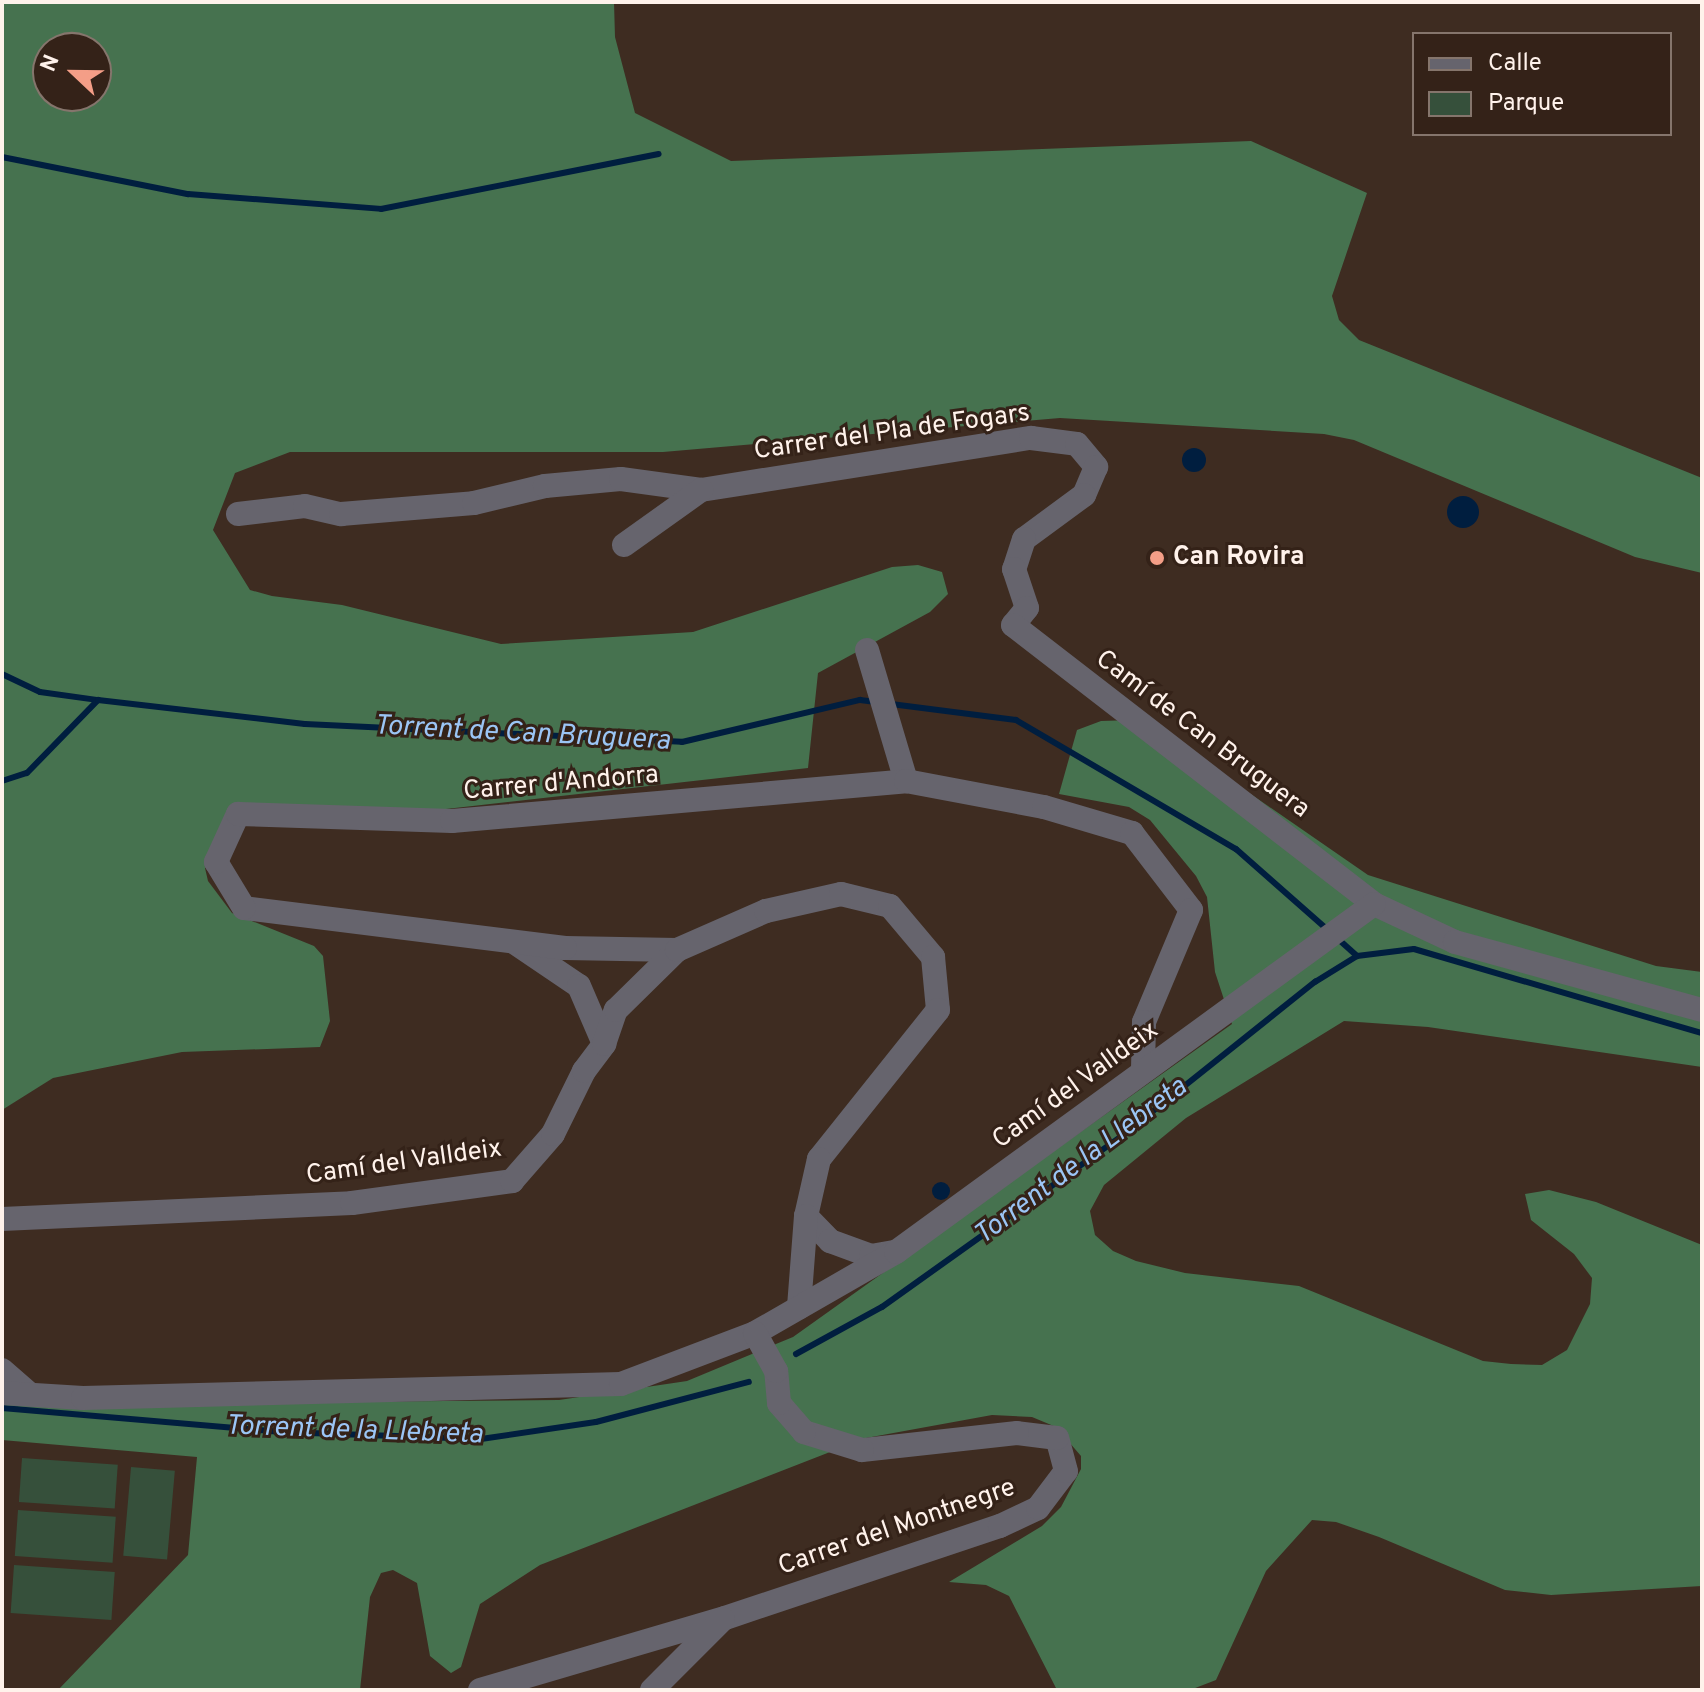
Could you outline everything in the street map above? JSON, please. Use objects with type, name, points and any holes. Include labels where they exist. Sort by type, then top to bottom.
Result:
[{"type":"street","name":"Carrer del Pla de Fogars","points":[[238,514],[305,506],[341,514],[474,503],[545,486],[621,479],[701,490],[1031,438],[1077,444],[1096,467],[1084,495],[1024,539],[1014,569],[1027,608]]},
{"type":"street","name":"Carrer del Pla de Fogars","points":[[624,545],[701,490]]},
{"type":"street","name":"Camí de Can Bruguera","points":[[1027,608],[1013,625],[1374,904]]},
{"type":"street","points":[[867,650],[906,781]]},
{"type":"street","name":"Carrer d'Andorra","points":[[677,950],[565,948],[508,937],[315,920],[244,908],[216,862],[238,814],[452,821],[906,781],[1044,807],[1132,833],[1191,910],[1144,1022],[1143,1071]]},
{"type":"street","name":"Camí del Valldeix","points":[[2,1219],[352,1203],[512,1181],[553,1134],[584,1071],[604,1044],[616,1010],[677,950],[766,911],[841,894],[890,906],[933,957],[938,1010],[819,1159],[806,1216],[799,1308]]},
{"type":"street","points":[[1374,904],[1455,942],[1702,1010]]},
{"type":"street","name":"Camí del Valldeix","points":[[896,1252],[1374,904]]},
{"type":"street","name":"Carrer d'Andorra","points":[[508,937],[579,986],[604,1044]]},
{"type":"street","points":[[806,1216],[830,1241],[871,1256],[896,1252]]},
{"type":"street","points":[[2,1393],[83,1398],[621,1384],[755,1333],[896,1252]]},
{"type":"street","name":"Carrer del Montnegre","points":[[480,1690],[504,1686],[725,1618],[1000,1526],[1038,1508],[1066,1471],[1057,1438],[1017,1433],[862,1450],[804,1432],[779,1403],[776,1371],[755,1333]]},
{"type":"street","points":[[2,1370],[28,1393]]},
{"type":"street","points":[[652,1690],[725,1618]]},
{"type":"green space","points":[[2,2],[614,2],[615,37],[635,113],[731,161],[1251,141],[1367,193],[1332,296],[1339,320],[1359,340],[1702,478],[1702,573],[1635,557],[1354,440],[1324,434],[1060,418],[663,452],[290,452],[235,473],[213,530],[250,590],[272,596],[342,605],[501,644],[693,632],[892,567],[918,565],[942,572],[948,594],[930,612],[818,673],[808,768],[393,815],[232,812],[205,868],[208,881],[232,913],[314,946],[323,956],[330,1021],[320,1047],[182,1052],[53,1078],[2,1110]]},
{"type":"green space","points":[[1133,720],[1158,730],[1368,875],[1656,966],[1702,972],[1702,1067],[1428,1027],[1344,1021],[1186,1118],[1104,1185],[1090,1211],[1095,1235],[1113,1251],[1136,1261],[1185,1273],[1299,1286],[1483,1361],[1511,1364],[1542,1365],[1567,1350],[1590,1304],[1592,1278],[1574,1254],[1531,1220],[1525,1194],[1549,1190],[1596,1202],[1702,1245],[1702,1586],[1551,1595],[1505,1590],[1379,1537],[1336,1522],[1312,1520],[1266,1571],[1216,1680],[1190,1690],[1057,1690],[1009,1596],[986,1585],[949,1582],[1042,1526],[1061,1507],[1081,1469],[1081,1456],[1056,1427],[1032,1417],[992,1415],[866,1438],[540,1565],[480,1604],[461,1667],[451,1673],[430,1656],[417,1583],[393,1570],[381,1573],[370,1597],[360,1690],[58,1690],[188,1555],[197,1457],[2,1440],[2,1400],[62,1404],[559,1400],[687,1381],[793,1337],[1232,1024],[1215,972],[1207,897],[1196,876],[1150,820],[1129,807],[1059,794],[1077,730],[1101,721]]},
{"type":"green space","points":[[22,1458],[118,1465],[115,1509],[19,1502]]},
{"type":"green space","points":[[131,1467],[175,1471],[167,1559],[123,1556]]},
{"type":"green space","points":[[18,1510],[116,1517],[113,1563],[15,1556]]},
{"type":"green space","points":[[14,1565],[115,1572],[111,1620],[11,1613]]},
{"type":"water","points":[[1194,448],[1203,451],[1206,460],[1203,469],[1194,472],[1185,469],[1182,460],[1185,451]]},
{"type":"water","points":[[1463,496],[1474,501],[1479,512],[1474,523],[1463,528],[1452,523],[1447,512],[1452,501]]},
{"type":"water","points":[[937,1182],[945,1182],[950,1191],[948,1198],[937,1200],[932,1195],[932,1187]]},
{"type":"waterway","points":[[2,157],[188,194],[381,209],[659,154]]},
{"type":"waterway","points":[[2,674],[40,692],[98,700]]},
{"type":"waterway","name":"Torrent de Can Bruguera","points":[[2,781],[27,773],[98,700],[305,724],[682,742],[860,700],[876,702]]},
{"type":"waterway","name":"Torrent de Can Bruguera","points":[[891,704],[1016,720],[1236,849],[1329,931]]},
{"type":"waterway","name":"Torrent de Can Bruguera","points":[[1337,938],[1357,956],[1414,949],[1702,1033]]},
{"type":"waterway","name":"Torrent de la Llebreta","points":[[796,1354],[882,1307],[1123,1135],[1315,982],[1357,956]]},
{"type":"waterway","name":"Torrent de la Llebreta","points":[[2,1408],[281,1432],[481,1439],[596,1422],[749,1382]]},
{"type":"place","name":"Can Rovira","points":[[1157,558]]}]
